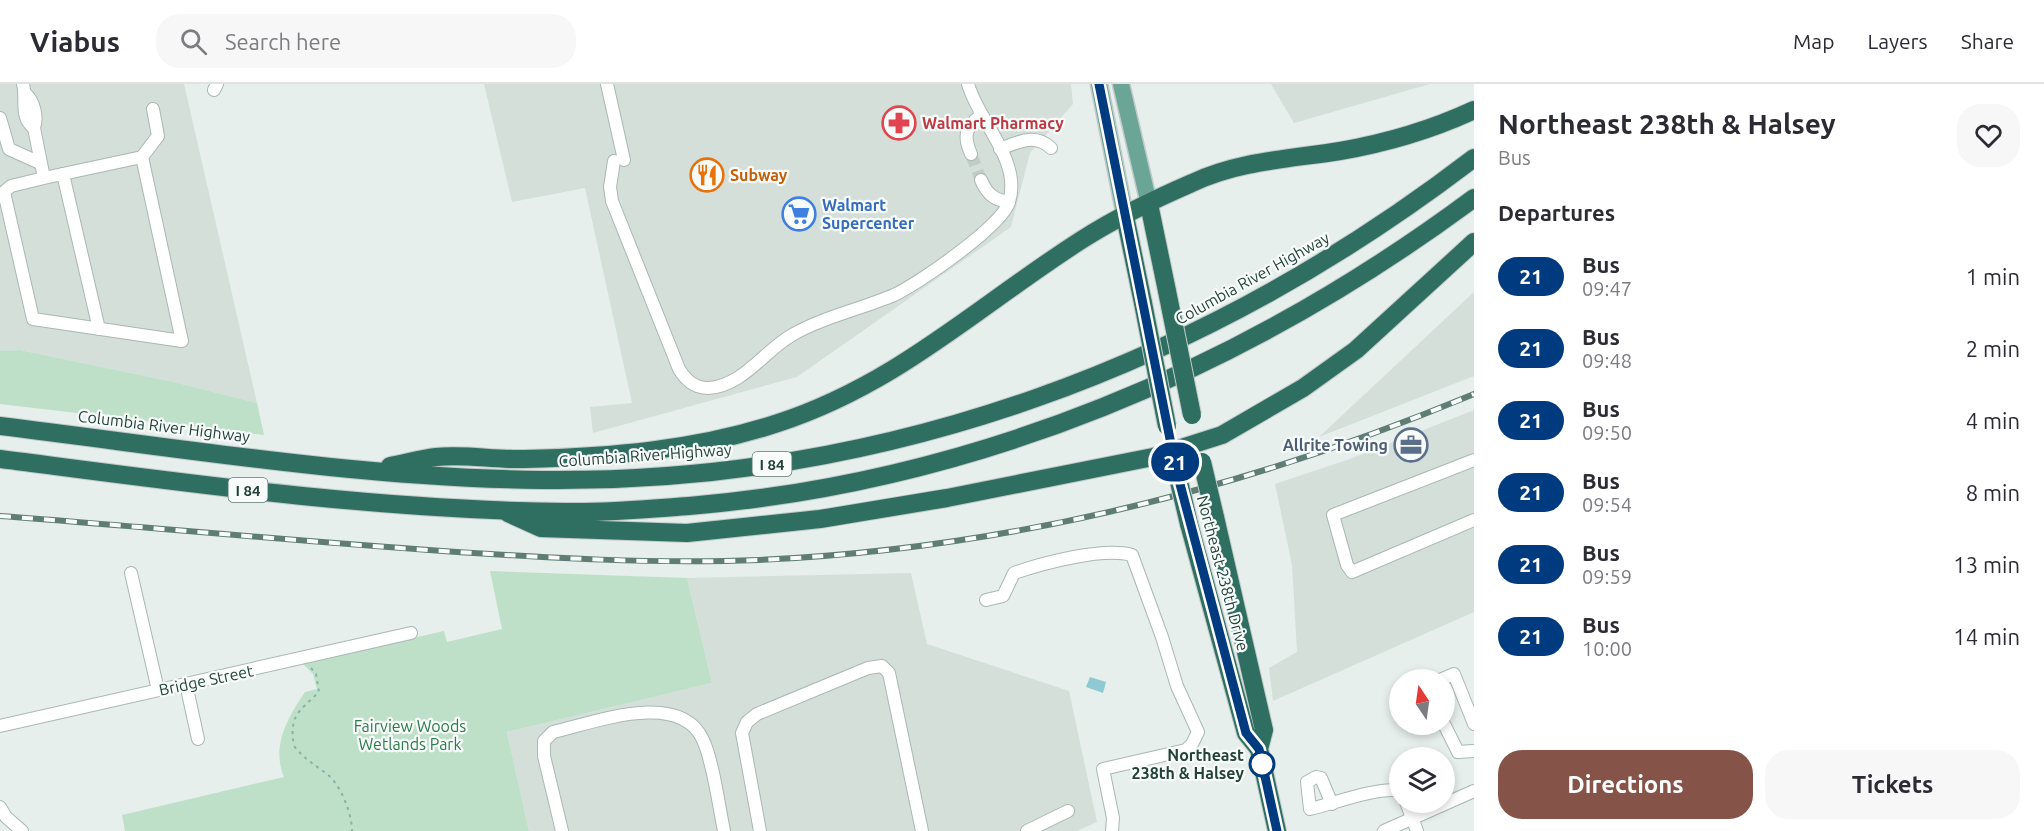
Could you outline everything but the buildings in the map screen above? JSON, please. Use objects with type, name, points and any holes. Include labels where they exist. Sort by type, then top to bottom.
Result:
[{"type":"highway","points":[[366,470],[439,457],[500,460],[548,458],[673,447],[746,433],[780,423],[834,401],[885,376],[944,338],[1083,239],[1192,183],[1231,169],[1381,142],[1431,128],[1474,110]]},
{"type":"highway","name":"Columbia River Highway","points":[[0,426],[366,470],[543,480],[663,477],[809,458],[895,441],[967,422],[1052,394],[1129,364],[1238,311],[1357,242],[1474,158]]},
{"type":"highway","name":"I 84","points":[[0,459],[346,501],[566,512],[634,510],[754,499],[907,470],[1016,439],[1149,390],[1270,330],[1363,275],[1474,198]]},
{"type":"highway","name":"Northeast 238th Drive","points":[[1149,204],[1202,462],[1263,730],[1259,749],[1277,831]]},
{"type":"highway","name":"Northeast 238th Drive","points":[[1125,216],[1189,524],[1246,733],[1259,749]]},
{"type":"highway","points":[[498,509],[541,528],[687,533],[820,519],[948,498],[1173,451],[1222,435],[1330,369],[1387,323],[1474,242]]},
{"type":"main road","name":"Northeast 238th Drive","points":[[1099,84],[1125,216]]},
{"type":"main road","name":"Northeast 238th Drive","points":[[1121,84],[1149,204]]},
{"type":"street","points":[[607,84],[619,160],[610,187],[612,201],[679,369],[692,384],[707,388],[742,375],[793,335],[896,294],[984,235],[1000,218],[1009,202],[1012,184],[1000,149],[981,115],[968,84]]},
{"type":"street","points":[[24,88],[22,101],[25,116],[27,123],[34,128],[44,178]]},
{"type":"street","points":[[142,157],[182,341],[33,319],[4,192],[11,186],[142,157],[158,136],[153,109]]},
{"type":"street","points":[[971,154],[965,134],[967,128],[981,115]]},
{"type":"street","points":[[0,118],[9,149],[40,163]]},
{"type":"street","points":[[1000,149],[1034,139],[1044,142],[1051,148]]},
{"type":"street","points":[[63,174],[99,329]]},
{"type":"street","points":[[981,180],[985,189],[996,200],[1009,202]]},
{"type":"street","points":[[1474,460],[1333,515],[1347,566],[1352,572],[1474,520]]},
{"type":"street","points":[[986,600],[1004,596],[1014,573],[1034,566],[1103,552],[1117,551],[1132,555],[1177,686],[1198,732],[1186,750],[1103,769],[1113,818],[1112,831]]},
{"type":"street","points":[[131,573],[158,690]]},
{"type":"street","name":"Bridge Street","points":[[0,726],[411,633]]},
{"type":"street","points":[[760,831],[742,733],[747,722],[757,714],[868,668],[882,666],[889,673],[922,831]]},
{"type":"street","points":[[1455,676],[1474,724]]},
{"type":"street","points":[[186,684],[198,740]]},
{"type":"street","points":[[562,831],[544,756],[544,741],[553,732],[641,712],[663,712],[688,723],[703,739],[724,831]]},
{"type":"street","points":[[1450,735],[1458,752],[1474,751]]},
{"type":"street","points":[[1332,804],[1325,783],[1316,777],[1307,782],[1310,809],[1332,804],[1389,790]]},
{"type":"street","points":[[1384,831],[1474,791]]},
{"type":"street","points":[[0,807],[6,817],[22,831]]},
{"type":"street","points":[[1027,831],[1068,811]]},
{"type":"street","points":[[1411,813],[1417,831]]},
{"type":"path","points":[[304,658],[316,674],[319,692],[300,709],[292,723],[294,746],[316,768],[328,775],[341,794],[352,831]]},
{"type":"shaded area","points":[[0,84],[184,84],[257,403],[174,382],[20,350],[0,351]]},
{"type":"shaded area","points":[[484,84],[1071,84],[1073,104],[1030,153],[1011,227],[797,377],[593,433],[590,407],[632,403],[585,188],[512,202]]},
{"type":"shaded area","points":[[1271,84],[1430,84],[1294,123]]},
{"type":"shaded area","points":[[1474,292],[1474,376],[1319,437]]},
{"type":"shaded area","points":[[1474,410],[1474,612],[1273,701],[1269,668],[1297,652],[1292,565],[1275,484],[1350,459]]},
{"type":"shaded area","points":[[911,573],[927,644],[1069,691],[1097,822],[1077,831],[529,831],[507,732],[712,683],[687,578]]},
{"type":"green space","points":[[20,350],[174,382],[257,403],[264,435],[0,404],[0,351]]},
{"type":"green space","name":"Fairview Woods Wetlands Park","points":[[490,571],[687,578],[712,683],[507,732],[529,831],[125,831],[122,815],[284,777],[279,754],[283,732],[305,692],[317,689],[313,674],[302,663],[444,631],[447,642],[502,629]]},
{"type":"water","points":[[1090,677],[1106,682],[1103,693],[1086,687]]},
{"type":"tunnel","points":[[971,154],[981,180]]},
{"type":"railway","points":[[0,516],[388,547],[562,558],[719,561],[851,554],[943,543],[1034,528],[1124,508],[1213,485],[1301,458],[1388,428],[1474,394]]},
{"type":"bus line","name":"21","points":[[1099,84],[1189,524],[1246,733],[1259,749],[1277,831]]},
{"type":"place","name":"Walmart Pharmacy","points":[[899,123]]},
{"type":"place","name":"Subway","points":[[707,175]]},
{"type":"place","name":"Walmart Supercenter","points":[[799,214]]},
{"type":"place","name":"Allrite Towing","points":[[1411,445]]},
{"type":"place","name":"Northeast 238th & Halsey","points":[[1262,764]]}]
